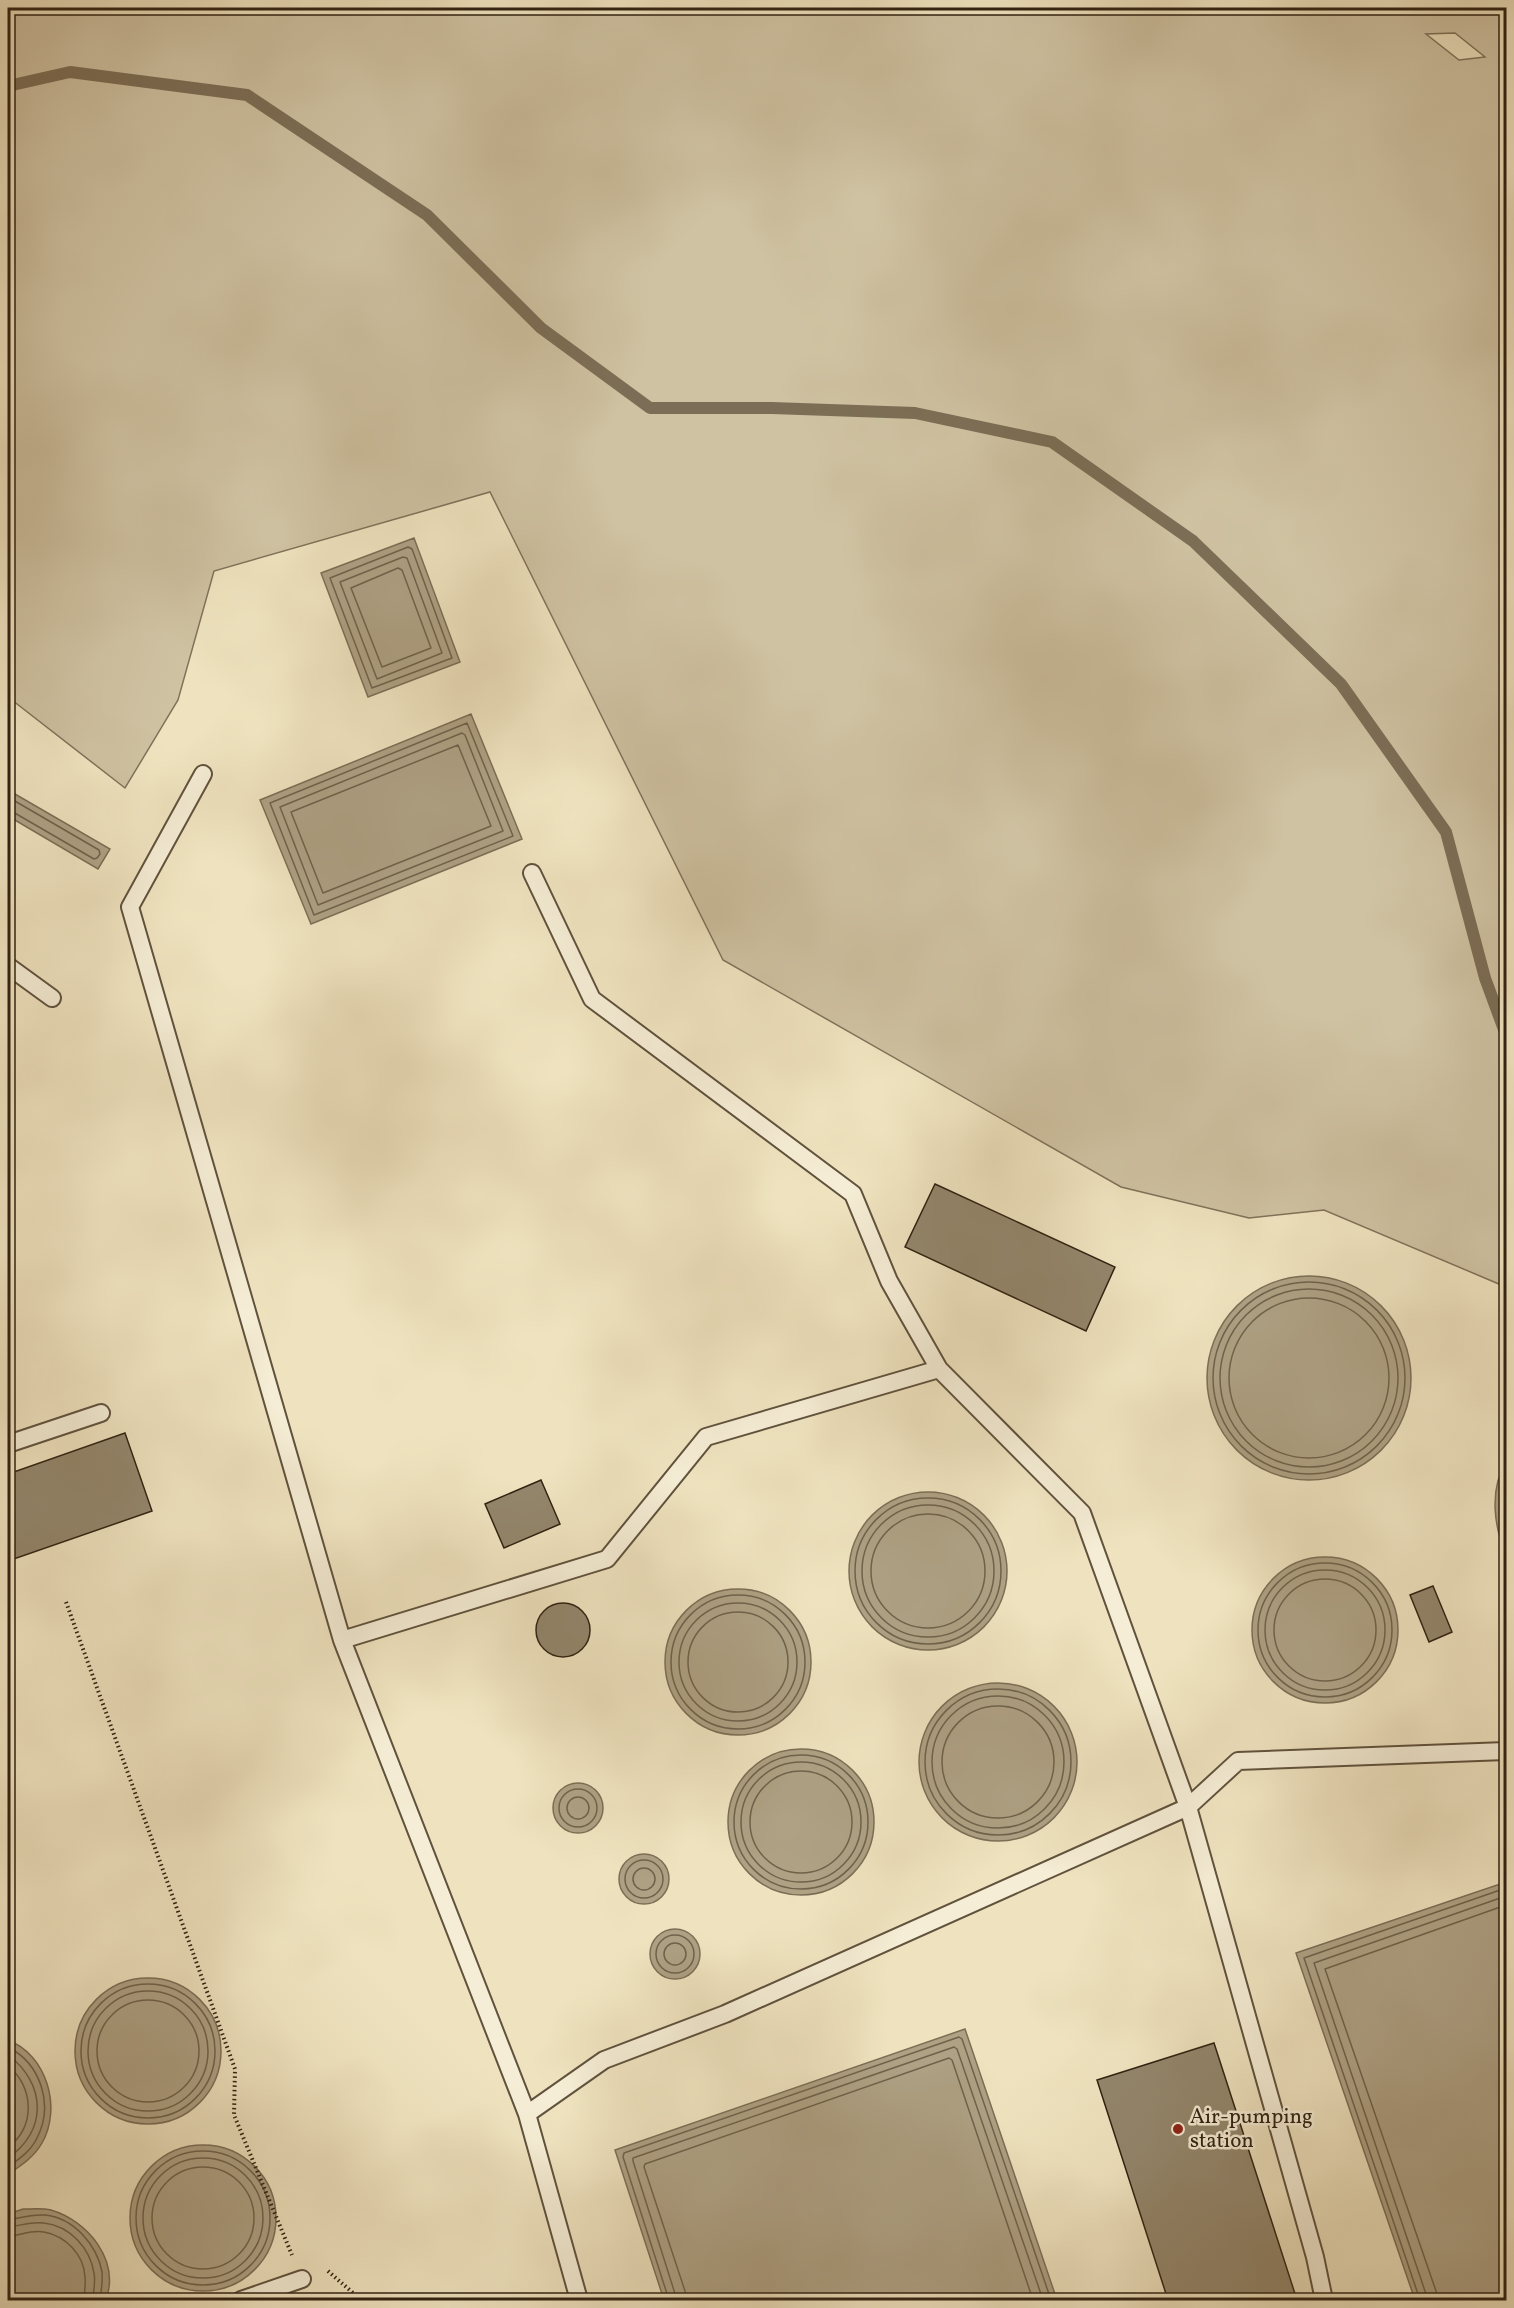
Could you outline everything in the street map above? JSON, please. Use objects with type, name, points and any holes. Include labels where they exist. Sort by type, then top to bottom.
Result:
[{"type":"lane","points":[[203,774],[130,908],[342,1640],[527,2114],[579,2301]]},
{"type":"lane","points":[[532,873],[592,999],[853,1194],[889,1281],[939,1369],[1082,1513],[1188,1807],[1306,2223],[1324,2301]]},
{"type":"lane","points":[[8,966],[52,998]]},
{"type":"lane","points":[[342,1640],[607,1559],[706,1437],[939,1369]]},
{"type":"lane","points":[[8,1444],[101,1413]]},
{"type":"lane","points":[[527,2114],[604,2060],[725,2014],[1188,1807],[1238,1761],[1506,1751]]},
{"type":"lane","points":[[240,2301],[302,2279]]},
{"type":"path","points":[[66,1602],[235,2069],[234,2115],[302,2279],[329,2271],[361,2301]]},
{"type":"shaded area","points":[[8,8],[1506,8],[1506,1287],[1324,1210],[1249,1218],[1121,1187],[723,960],[490,492],[214,571],[178,700],[125,788],[8,697]],"holes":[[[1455,33],[1485,57],[1459,60],[1426,34]]]},
{"type":"water","points":[[414,538],[460,662],[368,697],[321,573]]},
{"type":"water","points":[[471,714],[522,839],[311,924],[260,800]]},
{"type":"water","points":[[8,790],[110,849],[98,869],[8,816]]},
{"type":"water","points":[[1299,1276],[1319,1276],[1348,1283],[1374,1299],[1388,1313],[1404,1339],[1411,1378],[1404,1417],[1388,1443],[1374,1457],[1339,1476],[1319,1480],[1299,1480],[1270,1473],[1244,1457],[1230,1443],[1211,1408],[1207,1388],[1207,1368],[1214,1339],[1230,1313],[1244,1299],[1279,1280]]},
{"type":"water","points":[[1506,1462],[1506,1554],[1496,1520],[1495,1496]]},
{"type":"water","points":[[928,1492],[943,1493],[958,1498],[972,1505],[984,1515],[994,1527],[1001,1541],[1006,1556],[1006,1586],[1001,1601],[994,1615],[984,1627],[972,1637],[958,1644],[943,1649],[928,1650],[913,1649],[898,1644],[884,1637],[872,1627],[862,1615],[855,1601],[850,1586],[849,1571],[850,1556],[855,1541],[862,1527],[872,1515],[884,1505],[898,1498],[913,1493]]},
{"type":"water","points":[[1325,1557],[1353,1562],[1377,1578],[1393,1602],[1398,1630],[1393,1658],[1377,1682],[1353,1698],[1325,1703],[1297,1698],[1273,1682],[1257,1658],[1252,1630],[1257,1602],[1273,1578],[1297,1562]]},
{"type":"water","points":[[738,1589],[766,1594],[790,1610],[806,1634],[811,1662],[806,1690],[790,1714],[766,1730],[738,1735],[710,1730],[686,1714],[670,1690],[665,1662],[670,1634],[686,1610],[710,1594]]},
{"type":"water","points":[[998,1683],[1013,1684],[1028,1689],[1042,1696],[1054,1706],[1064,1718],[1071,1732],[1076,1747],[1076,1777],[1071,1792],[1064,1806],[1054,1818],[1042,1828],[1028,1835],[1013,1840],[998,1841],[983,1840],[968,1835],[954,1828],[942,1818],[932,1806],[925,1792],[920,1777],[919,1762],[920,1747],[925,1732],[932,1718],[942,1706],[954,1696],[968,1689],[983,1684]]},
{"type":"water","points":[[801,1749],[829,1754],[853,1770],[869,1794],[874,1822],[869,1850],[853,1874],[829,1890],[801,1895],[773,1890],[749,1874],[733,1850],[728,1822],[733,1794],[749,1770],[773,1754]]},
{"type":"water","points":[[578,1783],[587,1785],[598,1794],[603,1808],[601,1817],[592,1828],[578,1833],[569,1831],[558,1822],[553,1808],[555,1799],[564,1788]]},
{"type":"water","points":[[644,1854],[653,1856],[664,1865],[669,1879],[667,1888],[658,1899],[644,1904],[635,1902],[624,1893],[619,1879],[621,1870],[630,1859]]},
{"type":"water","points":[[1506,1882],[1506,2300],[1415,2300],[1296,1953]]},
{"type":"water","points":[[675,1929],[689,1933],[696,1940],[700,1954],[696,1968],[689,1975],[675,1979],[661,1975],[654,1968],[650,1954],[654,1940],[661,1933]]},
{"type":"water","points":[[148,1978],[176,1983],[200,1999],[216,2023],[221,2051],[216,2079],[200,2103],[176,2119],[148,2124],[120,2119],[96,2103],[80,2079],[75,2051],[80,2023],[96,1999],[120,1983]]},
{"type":"water","points":[[965,2029],[1057,2300],[664,2300],[615,2150]]},
{"type":"water","points":[[8,2040],[21,2047],[33,2058],[41,2070],[47,2084],[51,2114],[48,2129],[39,2148],[27,2161],[8,2174]]},
{"type":"water","points":[[203,2145],[231,2150],[255,2166],[271,2190],[276,2218],[271,2246],[255,2270],[231,2286],[203,2291],[175,2286],[151,2270],[135,2246],[130,2218],[135,2190],[151,2166],[175,2150]]},
{"type":"water","points":[[23,2209],[51,2210],[65,2215],[88,2233],[98,2244],[109,2271],[106,2300],[8,2300],[8,2214]]},
{"type":"building","points":[[935,1184],[1115,1267],[1086,1331],[905,1247]]},
{"type":"building","points":[[125,1433],[152,1511],[8,1561],[8,1474]]},
{"type":"building","points":[[541,1480],[560,1524],[504,1548],[485,1504]]},
{"type":"building","points":[[1433,1586],[1452,1632],[1429,1642],[1410,1595]]},
{"type":"building","points":[[558,1603],[568,1603],[578,1607],[586,1615],[590,1630],[586,1645],[578,1653],[568,1657],[558,1657],[548,1653],[540,1645],[536,1635],[536,1625],[540,1615],[548,1607]]},
{"type":"building","name":"Air-pumping station","points":[[1214,2043],[1297,2300],[1168,2300],[1097,2080]]},
{"type":"waterway","points":[[8,86],[70,72],[247,95],[427,215],[541,328],[650,408],[772,408],[915,413],[1052,442],[1193,541],[1341,684],[1446,832],[1485,978],[1506,1035]]},
{"type":"place","name":"Air-pumping station","points":[[1178,2129]]}]
